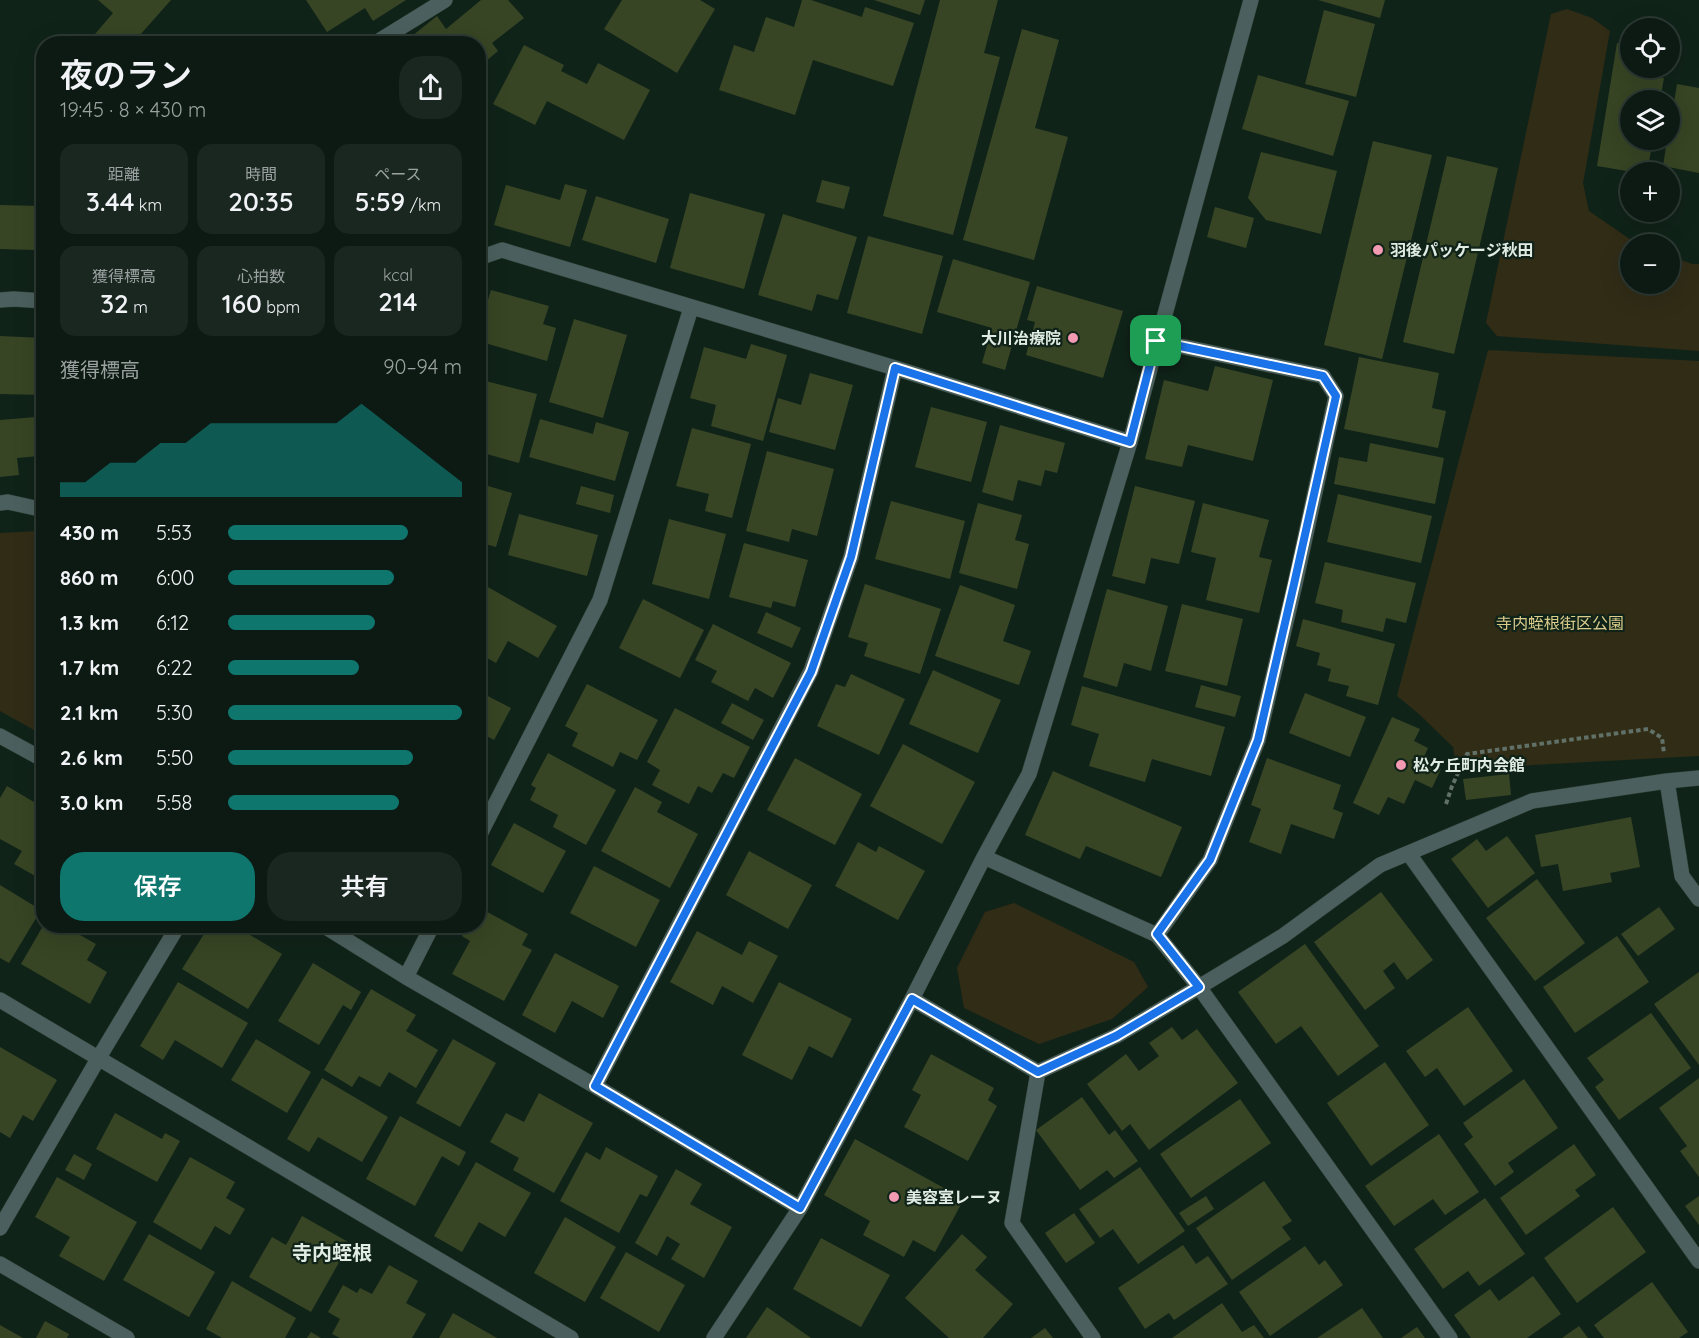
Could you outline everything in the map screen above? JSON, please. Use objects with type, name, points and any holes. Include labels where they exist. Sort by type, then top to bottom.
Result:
[{"type":"street","points":[[387,36],[445,0]]},
{"type":"street","points":[[714,1338],[800,1208],[1029,774],[1130,442],[1251,0]]},
{"type":"street","points":[[486,256],[502,250],[895,368],[1130,442]]},
{"type":"street","points":[[0,300],[36,300]]},
{"type":"street","points":[[486,822],[600,600],[691,308]]},
{"type":"street","points":[[1156,341],[1323,376],[1336,396],[1258,740],[1210,860],[1157,934]]},
{"type":"street","points":[[595,1086],[811,672],[851,557],[895,368]]},
{"type":"street","points":[[0,503],[8,502],[36,508]]},
{"type":"street","points":[[0,736],[36,756]]},
{"type":"street","points":[[1038,1072],[1116,1036],[1199,987],[1283,936],[1380,865],[1532,801],[1699,778]]},
{"type":"street","points":[[1667,781],[1682,876],[1699,899]]},
{"type":"street","points":[[1409,854],[1699,1261]]},
{"type":"street","points":[[984,857],[1157,934],[1199,987],[1450,1338]]},
{"type":"street","points":[[0,1228],[174,933]]},
{"type":"street","points":[[335,933],[800,1208]]},
{"type":"street","points":[[406,976],[428,933]]},
{"type":"street","points":[[912,999],[1038,1072]]},
{"type":"street","points":[[0,1000],[571,1338]]},
{"type":"street","points":[[1038,1072],[1012,1223],[1094,1338]]},
{"type":"street","points":[[0,1264],[127,1338]]},
{"type":"path","points":[[1433,844],[1452,786],[1467,754],[1647,729],[1662,738],[1667,781]]},
{"type":"green space","points":[[1567,9],[1592,18],[1610,31],[1583,183],[1589,211],[1622,234],[1620,234],[1620,294],[1680,294],[1680,260],[1699,264],[1699,351],[1497,336],[1486,323],[1551,14]]},
{"type":"green space","name":"寺内蛭根街区公園","points":[[1488,350],[1699,361],[1699,756],[1457,769],[1453,747],[1397,696]]},
{"type":"green space","points":[[36,531],[36,731],[0,711],[0,533]]},
{"type":"green space","points":[[1014,903],[1134,962],[1148,987],[1112,1019],[1039,1044],[964,1008],[957,968],[985,912]]},
{"type":"building","points":[[98,0],[171,0],[139,36],[93,36],[113,13]]},
{"type":"building","points":[[306,0],[406,0],[373,21],[365,8],[327,32]]},
{"type":"building","points":[[481,0],[508,0],[524,18],[492,43],[498,51],[486,61],[486,36],[412,36],[437,16],[446,29]]},
{"type":"building","points":[[622,0],[700,0],[715,9],[677,73],[604,29]]},
{"type":"building","points":[[802,0],[811,0],[862,17],[865,7],[914,23],[893,86],[813,60],[795,115],[719,90],[734,45],[754,52],[766,17],[794,27]]},
{"type":"building","points":[[874,0],[925,0],[920,15]]},
{"type":"building","points":[[940,0],[998,0],[984,53],[1000,57],[953,235],[883,216]]},
{"type":"building","points":[[1318,0],[1385,0],[1380,18]]},
{"type":"building","points":[[1324,10],[1375,24],[1356,97],[1305,84]]},
{"type":"building","points":[[1022,29],[1059,40],[1035,128],[1068,137],[1034,260],[963,240]]},
{"type":"building","points":[[1617,43],[1620,43],[1620,78],[1664,78],[1662,90],[1620,90],[1620,150],[1651,150],[1649,162],[1620,162],[1620,170],[1597,166]]},
{"type":"building","points":[[524,45],[564,65],[561,71],[587,84],[598,63],[650,90],[624,140],[547,101],[535,125],[493,104]]},
{"type":"building","points":[[1258,75],[1349,101],[1333,156],[1242,129]]},
{"type":"building","points":[[1677,84],[1699,88],[1699,173],[1680,169],[1680,162],[1664,162],[1665,150],[1680,150],[1680,90],[1676,90]]},
{"type":"building","name":"羽後パッケージ秋田","points":[[1373,141],[1432,155],[1382,359],[1324,345]]},
{"type":"building","points":[[1261,152],[1337,171],[1321,234],[1266,220],[1248,198]]},
{"type":"building","points":[[1447,156],[1498,168],[1454,354],[1403,342]]},
{"type":"building","points":[[822,180],[850,187],[844,209],[816,202]]},
{"type":"building","points":[[565,184],[587,190],[570,247],[494,225],[506,185],[560,200]]},
{"type":"building","points":[[690,193],[765,214],[744,289],[670,268]]},
{"type":"building","points":[[596,196],[669,219],[656,263],[582,240]]},
{"type":"building","points":[[0,205],[36,206],[36,279],[34,279],[35,250],[0,249]]},
{"type":"building","points":[[1215,207],[1254,218],[1246,248],[1207,237]]},
{"type":"building","points":[[783,214],[857,237],[838,300],[817,294],[812,311],[758,295]]},
{"type":"building","points":[[868,236],[943,256],[922,334],[847,313]]},
{"type":"building","points":[[953,259],[1030,282],[1005,370],[982,363],[992,328],[937,312]]},
{"type":"building","name":"大川治療院","points":[[1037,286],[1123,311],[1103,378],[1026,355],[1035,322],[1027,320]]},
{"type":"building","points":[[491,290],[549,306],[543,324],[556,328],[547,361],[486,343],[486,306]]},
{"type":"building","points":[[574,319],[627,335],[603,418],[549,402]]},
{"type":"building","points":[[0,336],[36,338],[36,395],[0,394]]},
{"type":"building","points":[[751,344],[787,355],[763,441],[711,426],[716,405],[690,398],[704,347],[746,359]]},
{"type":"building","points":[[1359,357],[1439,373],[1432,408],[1446,411],[1438,448],[1344,429]]},
{"type":"building","points":[[1215,366],[1273,380],[1253,461],[1188,445],[1182,467],[1145,459],[1164,380],[1208,391]]},
{"type":"building","points":[[810,373],[853,385],[835,450],[769,432],[778,398],[801,405]]},
{"type":"building","points":[[486,381],[537,394],[519,463],[486,454]]},
{"type":"building","points":[[931,407],[987,422],[971,482],[915,467]]},
{"type":"building","points":[[36,417],[36,456],[17,458],[19,475],[0,477],[0,420]]},
{"type":"building","points":[[540,419],[593,434],[596,422],[629,432],[615,481],[529,457]]},
{"type":"building","points":[[1000,425],[1065,443],[1057,473],[1045,470],[1041,486],[1018,480],[1013,501],[982,492]]},
{"type":"building","points":[[692,428],[751,444],[732,518],[705,511],[709,494],[676,486]]},
{"type":"building","points":[[1370,443],[1444,458],[1435,504],[1334,484],[1339,457],[1367,462]]},
{"type":"building","points":[[767,451],[834,469],[817,536],[792,529],[789,542],[746,531]]},
{"type":"building","points":[[486,485],[512,493],[496,547],[486,544]]},
{"type":"building","points":[[581,486],[614,495],[610,513],[576,504]]},
{"type":"building","points":[[1135,486],[1195,501],[1179,564],[1151,558],[1145,584],[1112,576]]},
{"type":"building","points":[[1338,494],[1432,516],[1421,563],[1327,542]]},
{"type":"building","points":[[891,501],[965,521],[950,579],[875,559]]},
{"type":"building","points":[[978,503],[1022,515],[1015,540],[1029,544],[1017,589],[959,573]]},
{"type":"building","points":[[1203,503],[1269,520],[1259,557],[1272,560],[1259,613],[1206,600],[1216,558],[1191,552]]},
{"type":"building","points":[[519,514],[598,535],[587,576],[508,555]]},
{"type":"building","points":[[669,519],[726,534],[709,599],[652,584]]},
{"type":"building","points":[[744,543],[808,560],[795,607],[773,601],[771,608],[729,597]]},
{"type":"building","points":[[1325,562],[1416,583],[1406,623],[1386,618],[1383,632],[1341,622],[1343,610],[1315,603]]},
{"type":"building","points":[[865,584],[941,609],[920,674],[864,656],[868,643],[848,637]]},
{"type":"building","points":[[960,585],[1015,605],[1003,641],[1031,651],[1019,685],[935,656]]},
{"type":"building","points":[[486,586],[557,626],[538,658],[508,641],[496,663],[486,657]]},
{"type":"building","points":[[1107,589],[1168,606],[1151,671],[1124,663],[1117,687],[1083,677]]},
{"type":"building","points":[[643,599],[704,630],[680,678],[619,648]]},
{"type":"building","points":[[1182,604],[1243,619],[1227,686],[1165,671]]},
{"type":"building","points":[[766,612],[801,628],[792,648],[757,633]]},
{"type":"building","points":[[1303,619],[1395,644],[1378,705],[1346,696],[1349,686],[1328,681],[1331,669],[1317,665],[1320,653],[1296,646]]},
{"type":"building","points":[[713,624],[791,663],[773,698],[755,688],[748,701],[711,682],[717,671],[695,660]]},
{"type":"building","points":[[933,670],[1001,700],[978,753],[909,724]]},
{"type":"building","points":[[851,674],[905,699],[879,755],[817,726],[836,684],[845,687]]},
{"type":"building","points":[[587,684],[658,720],[637,760],[620,752],[613,767],[572,746],[578,733],[565,726]]},
{"type":"building","points":[[1201,685],[1241,696],[1235,717],[1195,707]]},
{"type":"building","points":[[1082,686],[1225,727],[1211,776],[1152,759],[1145,782],[1089,766],[1099,734],[1071,725]]},
{"type":"building","points":[[1305,693],[1366,717],[1350,757],[1289,733]]},
{"type":"building","points":[[486,695],[511,708],[494,740],[486,736]]},
{"type":"building","points":[[732,703],[764,720],[753,740],[721,723]]},
{"type":"building","points":[[675,708],[750,747],[734,778],[723,773],[712,793],[698,786],[689,804],[652,785],[660,770],[647,762]]},
{"type":"building","name":"松ケ丘町内会館","points":[[1392,717],[1420,729],[1414,741],[1428,748],[1422,761],[1441,769],[1432,788],[1415,780],[1404,804],[1388,797],[1379,815],[1353,803]]},
{"type":"building","points":[[903,744],[975,782],[942,844],[870,806]]},
{"type":"building","points":[[548,753],[616,790],[586,845],[553,827],[558,815],[530,800],[536,788],[531,785]]},
{"type":"building","points":[[795,758],[862,794],[835,845],[767,810]]},
{"type":"building","points":[[1267,758],[1341,785],[1333,809],[1343,813],[1334,839],[1291,824],[1281,854],[1249,842],[1261,809],[1251,805]]},
{"type":"building","points":[[1053,771],[1182,827],[1161,877],[1086,846],[1080,859],[1025,835]]},
{"type":"building","points":[[1509,774],[1511,795],[1466,800],[1463,779]]},
{"type":"building","points":[[7,786],[36,803],[36,876],[14,864],[22,851],[0,839],[0,798]]},
{"type":"building","points":[[635,787],[662,802],[657,812],[698,834],[670,888],[601,851]]},
{"type":"building","points":[[1631,817],[1640,867],[1610,873],[1612,882],[1563,891],[1558,864],[1541,867],[1535,835]]},
{"type":"building","points":[[514,823],[566,851],[543,893],[491,865]]},
{"type":"building","points":[[1507,836],[1535,873],[1488,908],[1451,859],[1477,839],[1486,851]]},
{"type":"building","points":[[858,842],[876,852],[879,846],[925,871],[898,920],[835,886]]},
{"type":"building","points":[[749,851],[812,885],[788,929],[726,895]]},
{"type":"building","points":[[594,866],[660,900],[636,947],[570,913]]},
{"type":"building","points":[[1537,879],[1585,943],[1535,981],[1486,918]]},
{"type":"building","points":[[0,885],[36,907],[36,918],[9,963],[0,958]]},
{"type":"building","points":[[1381,892],[1433,960],[1407,980],[1394,962],[1383,971],[1395,988],[1365,1010],[1314,942]]},
{"type":"building","points":[[1659,907],[1675,929],[1638,956],[1621,934]]},
{"type":"building","points":[[486,911],[528,934],[522,945],[532,950],[504,1001],[452,974],[470,941],[462,936],[464,933],[486,933]]},
{"type":"building","points":[[697,931],[742,955],[749,941],[778,956],[753,1003],[722,986],[713,1005],[670,982]]},
{"type":"building","points":[[39,933],[76,933],[96,944],[87,960],[107,972],[90,1004],[21,964]]},
{"type":"building","points":[[205,933],[247,933],[282,954],[248,1009],[182,969]]},
{"type":"building","points":[[1617,936],[1649,982],[1575,1033],[1543,987]]},
{"type":"building","points":[[1305,944],[1379,1046],[1338,1076],[1301,1026],[1276,1044],[1238,992]]},
{"type":"building","points":[[555,953],[619,986],[603,1018],[572,1001],[555,1033],[522,1015]]},
{"type":"building","points":[[313,963],[361,992],[351,1010],[343,1005],[319,1045],[278,1021]]},
{"type":"building","points":[[1699,972],[1699,1065],[1654,1004]]},
{"type":"building","points":[[178,982],[248,1023],[222,1068],[175,1040],[163,1060],[140,1046]]},
{"type":"building","points":[[779,982],[852,1019],[832,1058],[809,1046],[792,1080],[742,1055]]},
{"type":"building","points":[[371,989],[416,1015],[406,1031],[438,1050],[416,1088],[389,1072],[380,1087],[359,1076],[352,1087],[324,1070]]},
{"type":"building","points":[[1468,1007],[1513,1071],[1464,1106],[1437,1068],[1425,1077],[1406,1051]]},
{"type":"building","points":[[1651,1013],[1691,1068],[1619,1120],[1595,1087],[1604,1080],[1587,1058]]},
{"type":"building","points":[[1172,1027],[1182,1040],[1197,1029],[1238,1083],[1149,1150],[1130,1124],[1122,1131],[1087,1084],[1126,1054],[1139,1071],[1159,1056],[1149,1043]]},
{"type":"building","points":[[256,1039],[311,1072],[287,1113],[231,1080]]},
{"type":"building","points":[[453,1039],[496,1063],[460,1127],[416,1103]]},
{"type":"building","points":[[0,1047],[57,1080],[33,1121],[23,1115],[10,1138],[0,1132]]},
{"type":"building","points":[[931,1054],[994,1088],[988,1100],[997,1106],[968,1161],[904,1127],[921,1095],[912,1090]]},
{"type":"building","points":[[1385,1062],[1429,1125],[1371,1166],[1327,1103]]},
{"type":"building","points":[[322,1078],[388,1117],[362,1162],[318,1137],[309,1152],[287,1139]]},
{"type":"building","points":[[1699,1078],[1699,1177],[1680,1151],[1687,1146],[1659,1108]]},
{"type":"building","points":[[1524,1079],[1558,1128],[1508,1163],[1514,1172],[1495,1186],[1464,1144],[1473,1137],[1463,1123]]},
{"type":"building","points":[[539,1093],[593,1123],[554,1193],[513,1170],[519,1158],[490,1142],[506,1113],[524,1122]]},
{"type":"building","points":[[1082,1097],[1109,1135],[1115,1130],[1138,1161],[1114,1178],[1107,1170],[1080,1190],[1036,1130]]},
{"type":"building","points":[[1240,1099],[1271,1143],[1191,1198],[1160,1154]]},
{"type":"building","points":[[115,1113],[162,1139],[165,1133],[180,1141],[157,1182],[96,1149]]},
{"type":"building","points":[[400,1116],[466,1152],[459,1166],[442,1156],[415,1206],[366,1179]]},
{"type":"building","points":[[1439,1134],[1479,1192],[1445,1215],[1433,1199],[1394,1226],[1365,1186]]},
{"type":"building","name":"美容室レーヌ","points":[[855,1139],[964,1199],[935,1252],[913,1240],[904,1257],[863,1235],[870,1221],[824,1195]]},
{"type":"building","points":[[1574,1144],[1596,1175],[1575,1190],[1580,1196],[1526,1235],[1500,1198]]},
{"type":"building","points":[[606,1147],[658,1176],[647,1197],[640,1194],[619,1233],[560,1201],[586,1152],[600,1160]]},
{"type":"building","points":[[74,1154],[92,1164],[84,1180],[65,1170]]},
{"type":"building","points":[[190,1157],[235,1182],[226,1198],[245,1209],[230,1235],[215,1226],[201,1250],[153,1222]]},
{"type":"building","points":[[476,1162],[531,1193],[505,1237],[479,1222],[462,1252],[434,1236]]},
{"type":"building","points":[[1140,1167],[1185,1231],[1138,1264],[1113,1229],[1100,1238],[1079,1209]]},
{"type":"building","points":[[676,1169],[702,1184],[690,1204],[732,1227],[704,1278],[671,1259],[680,1244],[667,1236],[657,1256],[635,1243]]},
{"type":"building","points":[[57,1177],[137,1222],[104,1281],[59,1256],[70,1237],[35,1217]]},
{"type":"building","points":[[1264,1181],[1292,1221],[1282,1227],[1291,1239],[1232,1280],[1196,1228]]},
{"type":"building","points":[[1206,1196],[1214,1209],[1188,1226],[1179,1213]]},
{"type":"building","points":[[1699,1196],[1699,1225],[1685,1206]]},
{"type":"building","points":[[1485,1198],[1525,1254],[1479,1286],[1468,1271],[1443,1289],[1414,1249]]},
{"type":"building","points":[[1613,1207],[1646,1252],[1577,1303],[1544,1258]]},
{"type":"building","points":[[1074,1213],[1095,1243],[1066,1263],[1045,1233]]},
{"type":"building","points":[[302,1216],[350,1243],[311,1312],[249,1277],[272,1237],[286,1245]]},
{"type":"building","points":[[565,1217],[616,1247],[585,1302],[534,1273]]},
{"type":"building","points":[[149,1234],[215,1272],[189,1317],[123,1280]]},
{"type":"building","points":[[962,1234],[987,1257],[975,1270],[1013,1304],[983,1338],[949,1338],[905,1298]]},
{"type":"building","points":[[821,1238],[890,1275],[861,1327],[793,1289]]},
{"type":"building","points":[[1183,1245],[1196,1264],[1208,1256],[1228,1284],[1174,1320],[1169,1313],[1145,1329],[1118,1288]]},
{"type":"building","points":[[1305,1246],[1319,1265],[1325,1260],[1343,1285],[1270,1336],[1239,1292]]},
{"type":"building","points":[[626,1252],[685,1285],[659,1332],[600,1298]]},
{"type":"building","points":[[389,1265],[418,1281],[406,1303],[426,1314],[412,1338],[340,1338],[332,1334],[340,1319],[328,1312],[343,1285],[357,1293],[360,1288],[372,1294]]},
{"type":"building","points":[[1533,1276],[1561,1314],[1527,1338],[1471,1338],[1454,1315],[1490,1289],[1499,1301]]},
{"type":"building","points":[[232,1281],[296,1318],[285,1338],[222,1338],[206,1329]]},
{"type":"building","points":[[1652,1282],[1688,1332],[1679,1338],[1604,1338],[1594,1325]]},
{"type":"building","points":[[1222,1303],[1242,1332],[1254,1325],[1264,1338],[1172,1338]]},
{"type":"building","points":[[767,1307],[811,1338],[746,1338]]},
{"type":"building","points":[[1362,1308],[1383,1338],[1317,1338]]},
{"type":"building","points":[[453,1313],[497,1338],[439,1338]]},
{"type":"building","points":[[45,1321],[69,1334],[67,1338],[36,1338]]},
{"type":"building","points":[[0,1325],[23,1338],[0,1338]]},
{"type":"building","points":[[1579,1326],[1588,1338],[1562,1338]]},
{"type":"building","points":[[1417,1327],[1425,1338],[1401,1338]]},
{"type":"building","points":[[1045,1328],[1053,1338],[1031,1338]]},
{"type":"building","points":[[311,1332],[321,1338],[307,1338]]},
{"type":"place","name":"羽後パッケージ秋田","points":[[1378,250]]},
{"type":"place","name":"大川治療院","points":[[1073,338]]},
{"type":"place","name":"松ケ丘町内会館","points":[[1401,765]]},
{"type":"place","name":"美容室レーヌ","points":[[894,1197]]},
{"type":"district","name":"寺内蛭根","points":[[332,1253]]},
{"type":"route","points":[[1156,341],[1323,376],[1336,396],[1258,740],[1210,860],[1157,934],[1199,987],[1116,1036],[1038,1072],[912,999],[800,1208],[595,1086],[811,672],[851,557],[895,368],[1130,442],[1156,341]]}]
